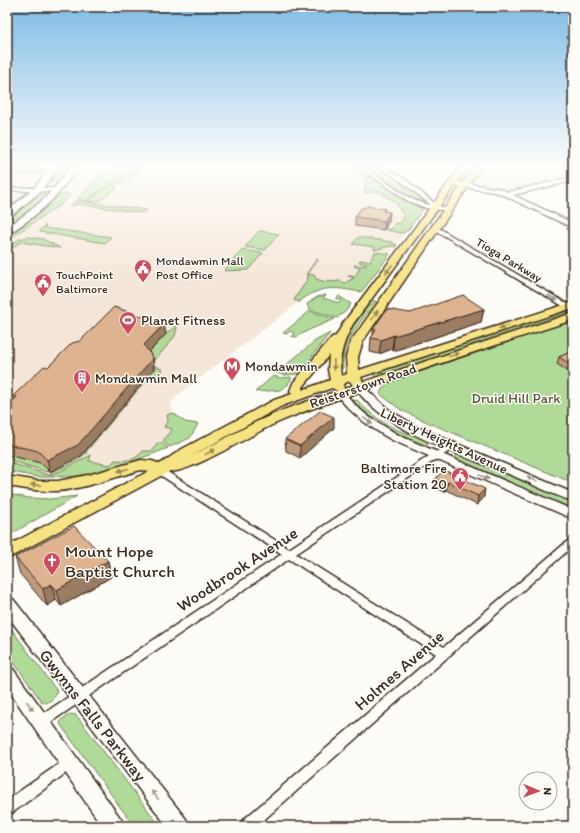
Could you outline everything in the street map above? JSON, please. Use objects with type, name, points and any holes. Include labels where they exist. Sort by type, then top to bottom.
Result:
[{"type":"main road","points":[[7,215],[20,204]]},
{"type":"main road","points":[[7,231],[43,204]]},
{"type":"main road","name":"Liberty Heights Avenue","points":[[360,388],[353,376],[351,360],[353,348],[451,204]]},
{"type":"main road","points":[[298,395],[296,391],[297,386],[348,324],[435,206]]},
{"type":"main road","name":"Reisterstown Road","points":[[160,471],[199,458],[255,428],[338,388],[353,376],[572,309]]},
{"type":"main road","name":"Reisterstown Road","points":[[7,553],[160,471],[187,452],[257,414],[298,395],[338,388],[360,388],[572,309]]},
{"type":"main road","points":[[338,388],[333,365],[334,353],[348,324]]},
{"type":"main road","points":[[7,481],[39,486],[58,486],[141,466],[152,466],[160,471]]},
{"type":"main road","name":"Gwynns Falls Parkway","points":[[7,603],[179,826]]},
{"type":"main road","points":[[7,674],[114,826]]},
{"type":"street","points":[[420,204],[448,209]]},
{"type":"street","points":[[528,204],[573,226]]},
{"type":"street","name":"Tioga Parkway","points":[[435,228],[572,309]]},
{"type":"street","name":"Liberty Heights Avenue","points":[[338,388],[354,409],[370,423],[396,438],[573,515]]},
{"type":"street","name":"Liberty Heights Avenue","points":[[360,388],[374,404],[389,416],[452,446],[573,497]]},
{"type":"street","name":"Woodbrook Avenue","points":[[41,722],[172,632],[452,446]]},
{"type":"street","points":[[160,471],[444,653]]},
{"type":"street","name":"Holmes Avenue","points":[[247,826],[573,541]]},
{"type":"street","points":[[7,808],[70,763]]},
{"type":"shaded area","points":[[7,204],[13,204],[7,209]]},
{"type":"shaded area","name":"Mondawmin Mall","points":[[49,204],[412,204],[423,209],[362,291],[331,288],[315,291],[175,397],[171,405],[173,414],[185,422],[198,424],[190,438],[164,450],[86,473],[61,477],[41,477],[7,471],[7,237]]},
{"type":"green space","points":[[25,204],[38,204],[7,228],[7,218]]},
{"type":"green space","points":[[50,204],[61,204],[7,240],[7,237],[40,213]]},
{"type":"green space","points":[[73,204],[101,204],[147,210],[143,213],[76,204],[71,206]]},
{"type":"green space","points":[[397,204],[412,204],[423,209],[407,231],[402,233],[386,230],[392,229],[395,223],[400,224],[404,216]]},
{"type":"green space","points":[[46,225],[45,228],[111,237],[105,243],[40,232],[40,230]]},
{"type":"green space","points":[[260,231],[279,234],[265,250],[245,247],[257,233]]},
{"type":"green space","points":[[28,237],[43,239],[60,248],[21,242],[7,251],[7,248],[19,239]]},
{"type":"green space","points":[[358,237],[391,242],[397,245],[396,247],[390,246],[374,250],[375,247],[353,244]]},
{"type":"green space","points":[[242,250],[263,253],[248,270],[224,271]]},
{"type":"green space","points":[[375,252],[390,254],[362,291],[360,292],[335,288],[321,290],[307,296],[299,302],[294,300],[307,280],[307,273],[317,259],[318,260],[308,274],[314,275],[316,279],[326,282],[341,281],[345,283],[354,278],[348,276],[355,276],[360,268],[355,267],[354,265],[366,266],[367,265],[359,262],[360,260],[370,261]]},
{"type":"green space","points":[[326,295],[323,298],[339,303],[342,300],[336,299],[339,296],[351,304],[346,311],[337,318],[309,309],[307,304],[317,297]]},
{"type":"green space","points":[[372,301],[376,301],[359,324],[349,341],[343,358],[343,368],[339,370],[341,351],[349,333]]},
{"type":"green space","points":[[310,311],[335,319],[296,337],[291,336],[294,333],[290,331],[287,334],[283,333]]},
{"type":"green space","points":[[565,311],[569,312],[375,377],[373,374]]},
{"type":"green space","name":"Druid Hill Park","points":[[573,318],[573,483],[427,422],[401,410],[380,394],[389,380]]},
{"type":"green space","points":[[176,326],[175,336],[156,359],[144,357],[166,334]]},
{"type":"green space","points":[[330,333],[298,374],[284,375],[276,373],[315,341]]},
{"type":"green space","points":[[149,359],[154,360],[152,364],[163,370],[143,384],[90,447],[86,452],[87,453],[66,466],[50,471]]},
{"type":"green space","points":[[273,376],[281,378],[291,377],[291,380],[288,383],[289,384],[280,390],[255,392]]},
{"type":"green space","points":[[357,400],[372,414],[388,425],[400,431],[423,437],[429,442],[426,445],[420,444],[384,426],[353,401]]},
{"type":"green space","points":[[173,413],[185,422],[198,424],[190,438],[170,447],[163,441],[172,429],[164,427],[168,420],[167,415]]},
{"type":"green space","points":[[158,443],[162,443],[168,448],[101,471],[62,477],[50,474],[61,471],[91,455],[89,461],[110,465],[115,460],[130,460],[137,457],[143,451],[152,451]]},
{"type":"green space","points":[[458,454],[465,455],[573,501],[573,511],[459,461],[455,457]]},
{"type":"green space","points":[[7,455],[41,463],[50,472],[7,459]]},
{"type":"green space","points":[[7,462],[55,477],[38,477],[7,471]]},
{"type":"green space","points":[[7,494],[29,498],[50,499],[77,496],[7,535]]},
{"type":"green space","points":[[7,623],[57,691],[54,697],[48,702],[42,702],[7,653]]},
{"type":"green space","points":[[70,714],[76,715],[160,826],[134,826],[60,724],[61,720]]},
{"type":"building","points":[[367,206],[385,209],[383,211],[390,212],[385,221],[355,217],[361,208],[365,208]]},
{"type":"building","points":[[463,295],[484,309],[381,340],[371,338],[376,330],[373,329],[387,309],[410,313]]},
{"type":"building","name":"Mondawmin Mall","points":[[114,307],[164,324],[144,345],[153,358],[78,445],[47,460],[38,451],[7,444],[7,407],[17,397],[13,396],[44,366],[48,367],[72,343],[80,341]]},
{"type":"building","points":[[573,351],[573,366],[559,357]]},
{"type":"building","points":[[320,411],[334,417],[300,446],[285,439]]},
{"type":"building","points":[[444,470],[485,489],[478,496],[448,482],[446,484],[435,479]]},
{"type":"building","points":[[74,526],[108,561],[57,590],[51,584],[43,589],[15,557]]},
{"type":"place","name":"Mondawmin Mall Post Office","points":[[143,283]]},
{"type":"place","name":"TouchPoint Baltimore","points":[[43,297]]},
{"type":"place","name":"Planet Fitness","points":[[128,335]]},
{"type":"place","name":"Mondawmin","points":[[232,381]]},
{"type":"place","name":"Mondawmin Mall","points":[[82,393]]},
{"type":"place","name":"Baltimore Fire Station 20","points":[[460,491]]},
{"type":"place","name":"Mount Hope Baptist Church","points":[[52,576]]}]
